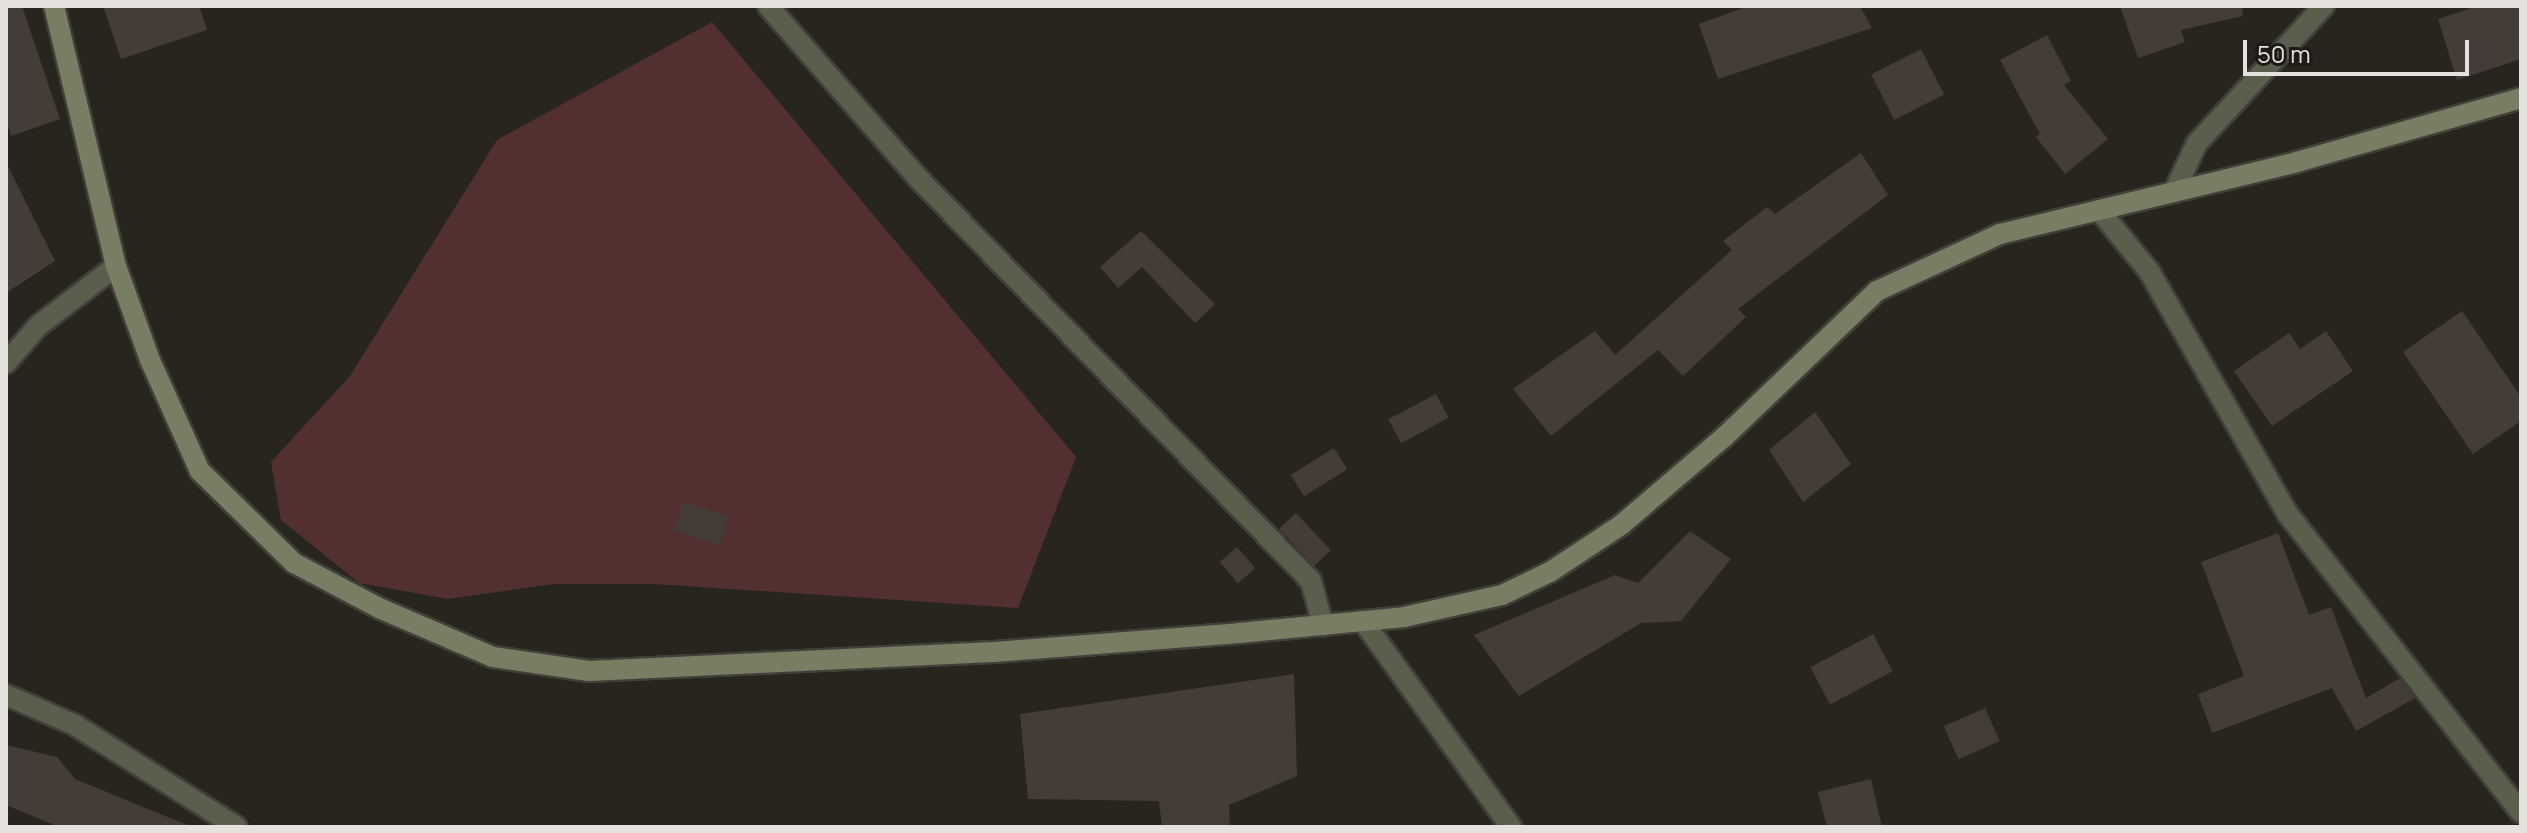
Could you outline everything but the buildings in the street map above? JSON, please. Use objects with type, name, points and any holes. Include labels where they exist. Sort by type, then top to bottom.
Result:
[{"type":"main road","points":[[54,6],[116,266],[150,360],[200,471],[294,563],[379,608],[493,657],[589,671],[692,669],[1323,625],[1363,621],[1502,595],[1550,572],[1621,525],[1723,438],[1877,291],[2000,234],[2174,192],[2521,98]]},
{"type":"street","points":[[768,6],[918,178],[1311,581],[1323,625]]},
{"type":"street","points":[[2174,192],[2197,143],[2324,6]]},
{"type":"street","points":[[2099,210],[2149,271],[2287,513],[2521,812]]},
{"type":"street","points":[[6,363],[38,326],[116,266]]},
{"type":"street","points":[[1363,621],[1511,827]]},
{"type":"street","points":[[6,695],[75,725],[237,827]]},
{"type":"shaded area","points":[[712,22],[1076,457],[1018,608],[654,584],[554,584],[448,599],[359,583],[281,520],[271,462],[350,376],[497,140]]}]
